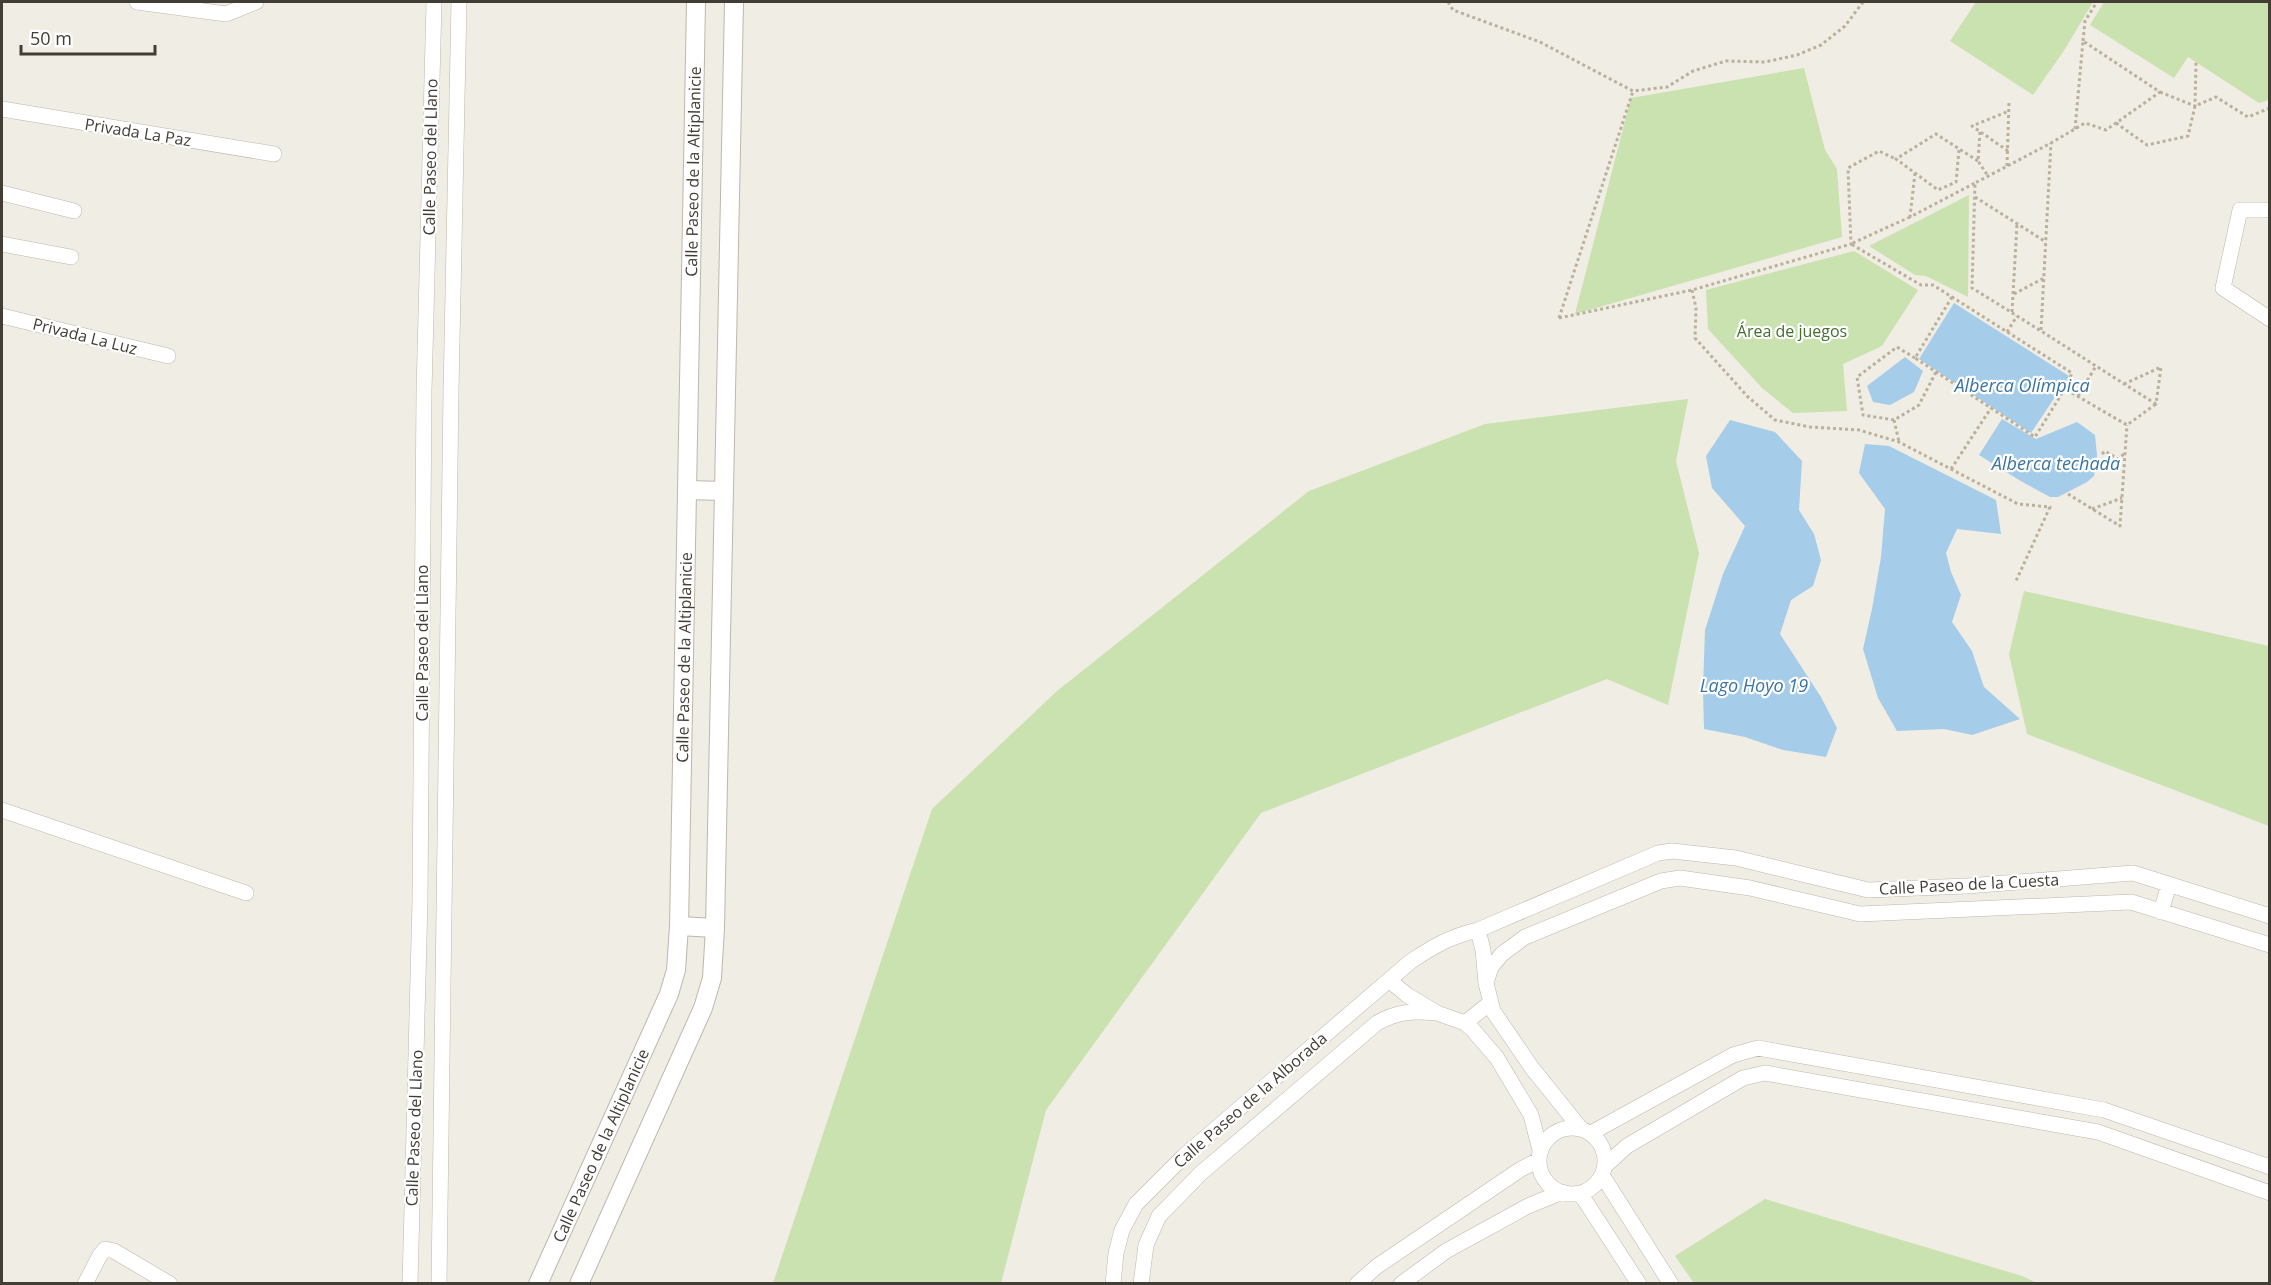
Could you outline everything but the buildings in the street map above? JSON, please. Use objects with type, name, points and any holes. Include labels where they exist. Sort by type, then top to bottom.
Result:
[{"type":"street","points":[[137,2],[226,14],[256,2]]},
{"type":"street","name":"Calle Paseo del Llano","points":[[410,1284],[420,901],[424,392],[434,2]]},
{"type":"street","name":"Calle Paseo del Llano","points":[[439,1284],[446,902],[451,391],[459,2]]},
{"type":"street","name":"Calle Paseo de la Altiplanicie","points":[[538,1284],[669,994],[676,970],[679,926],[696,2]]},
{"type":"street","points":[[579,1284],[703,1008],[712,978],[716,928],[734,2]]},
{"type":"street","name":"Privada La Paz","points":[[2,109],[274,154]]},
{"type":"street","points":[[2,193],[74,210]]},
{"type":"street","points":[[2270,210],[2240,210],[2223,288],[2270,319]]},
{"type":"street","points":[[2,244],[71,257]]},
{"type":"street","name":"Privada La Luz","points":[[2,316],[168,357]]},
{"type":"street","points":[[424,392],[451,391]]},
{"type":"street","points":[[687,490],[723,491]]},
{"type":"street","points":[[2,810],[246,892]]},
{"type":"street","name":"Calle Paseo de la Cuesta","points":[[1432,946],[1455,935],[1478,930],[1658,853],[1672,851],[1736,858],[1868,890],[1967,886],[2133,873],[2270,916]]},
{"type":"street","points":[[1773,894],[1780,869]]},
{"type":"street","name":"Calle Paseo de la Cuesta","points":[[1486,983],[1491,967],[1502,954],[1525,937],[1661,881],[1680,878],[1750,888],[1860,914],[2131,903],[2270,945]]},
{"type":"street","points":[[2161,912],[2169,884]]},
{"type":"street","points":[[420,901],[446,902]]},
{"type":"street","points":[[679,926],[716,928]]},
{"type":"street","points":[[1478,930],[1490,1003],[1532,1068],[1602,1148],[1603,1171],[1671,1284]]},
{"type":"street","name":"Calle Paseo de la Alborada","points":[[1113,1284],[1122,1230],[1136,1204],[1184,1156],[1410,962],[1432,946]]},
{"type":"street","points":[[1390,981],[1407,995],[1437,1013],[1465,1023],[1497,1058],[1531,1115],[1546,1182],[1562,1192]]},
{"type":"street","points":[[1465,1023],[1490,1003]]},
{"type":"street","name":"Calle Paseo de la Alborada","points":[[1141,1284],[1146,1245],[1159,1216],[1202,1173],[1377,1023],[1392,1014],[1416,1011],[1437,1013]]},
{"type":"street","points":[[1357,1284],[1396,1254],[1521,1169],[1539,1155],[1548,1138],[1555,1132],[1564,1129],[1586,1131],[1733,1055],[1758,1048],[2104,1110],[2270,1167]]},
{"type":"street","points":[[1401,1284],[1446,1251],[1528,1206],[1562,1192],[1580,1193],[1596,1183],[1603,1171],[1627,1146],[1743,1078],[1765,1073],[2097,1132],[2270,1193]]},
{"type":"street","points":[[2048,1123],[2052,1100]]},
{"type":"street","points":[[1580,1193],[1639,1284]]},
{"type":"street","points":[[85,1284],[105,1249],[114,1251],[170,1284]]},
{"type":"street","points":[[1115,1263],[1143,1267]]},
{"type":"path","points":[[1448,2],[1453,10],[1540,42],[1633,91],[1667,87],[1693,70],[1726,61],[1764,62],[1797,55],[1821,45],[1845,26],[1863,2]]},
{"type":"path","points":[[2075,129],[2085,21],[2097,2]]},
{"type":"path","points":[[2083,41],[2160,92],[2195,106],[2216,97],[2248,117],[2270,108]]},
{"type":"path","points":[[2116,123],[2147,145],[2188,136],[2195,106],[2196,62]]},
{"type":"path","points":[[1633,91],[1559,318],[1692,290],[1851,244],[1910,217],[2052,143],[2085,123],[2106,130],[2160,92]]},
{"type":"path","points":[[2007,166],[2009,102]]},
{"type":"path","points":[[2008,151],[1972,126],[2009,111]]},
{"type":"path","points":[[1978,161],[1980,132]]},
{"type":"path","points":[[1896,159],[1936,135],[1978,161],[1988,176]]},
{"type":"path","points":[[2041,331],[2052,143]]},
{"type":"path","points":[[1938,190],[1956,182],[1959,150]]},
{"type":"path","points":[[1851,244],[1848,168],[1879,151],[1896,159],[1938,190],[1942,200]]},
{"type":"path","points":[[1910,217],[1915,173]]},
{"type":"path","points":[[1975,183],[1972,288],[2156,404]]},
{"type":"path","points":[[1975,197],[2046,242]]},
{"type":"path","points":[[2012,313],[2017,224]]},
{"type":"path","points":[[1851,244],[1921,285],[1933,285],[2072,373],[2065,389],[2035,437],[1898,347],[1857,377],[1863,415],[1894,420],[1919,405],[1936,372]]},
{"type":"path","points":[[2013,294],[2044,278]]},
{"type":"path","points":[[1692,290],[1696,309],[1695,338],[1749,398],[1775,420],[1810,427],[1859,430],[1899,442],[2018,504],[2050,507],[2014,583]]},
{"type":"path","points":[[1914,358],[1952,297]]},
{"type":"path","points":[[2007,332],[2017,316]]},
{"type":"path","points":[[2078,396],[2096,366]]},
{"type":"path","points":[[2124,384],[2161,367],[2156,404],[2127,425]]},
{"type":"path","points":[[2065,389],[2127,425]]},
{"type":"path","points":[[1951,469],[1991,408]]},
{"type":"path","points":[[1894,420],[1899,442]]},
{"type":"path","points":[[2068,494],[2120,526],[2127,425]]},
{"type":"path","points":[[2102,453],[2105,452],[2118,459],[2125,453]]},
{"type":"path","points":[[2092,509],[2122,498]]},
{"type":"green space","points":[[1976,2],[2093,2],[2065,49],[2033,95],[1950,41]]},
{"type":"green space","points":[[2104,2],[2269,2],[2269,100],[2259,103],[2188,57],[2174,78],[2090,25]]},
{"type":"green space","points":[[1804,68],[1825,150],[1837,169],[1842,237],[1575,314],[1631,98]]},
{"type":"green space","points":[[1969,195],[1968,297],[1926,276],[1915,275],[1869,246]]},
{"type":"green space","name":"Área de juegos","points":[[1854,251],[1918,290],[1882,346],[1843,364],[1847,411],[1793,413],[1762,388],[1708,329],[1706,290]]},
{"type":"green space","points":[[1688,399],[1676,461],[1699,553],[1668,705],[1607,679],[1261,813],[1046,1110],[1001,1283],[773,1283],[932,809],[1057,691],[1309,491],[1485,424]]},
{"type":"green space","points":[[2024,591],[2269,646],[2269,826],[2027,734],[2009,654]]},
{"type":"green space","points":[[1765,1199],[2022,1276],[2037,1283],[1694,1283],[1675,1256]]},
{"type":"water","name":"Alberca Olímpica","points":[[1954,303],[2069,376],[2031,433],[1919,359]]},
{"type":"water","points":[[1905,357],[1923,371],[1914,392],[1890,405],[1873,402],[1867,386]]},
{"type":"water","name":"Alberca techada","points":[[2002,419],[2036,439],[2077,422],[2095,435],[2097,455],[2094,476],[2058,497],[2050,497],[2019,480],[1979,455]]},
{"type":"water","name":"Lago Hoyo 19","points":[[1730,420],[1775,432],[1802,461],[1799,510],[1814,534],[1821,560],[1813,586],[1791,600],[1780,634],[1821,697],[1837,728],[1826,757],[1783,750],[1745,737],[1704,729],[1705,630],[1723,574],[1745,526],[1712,488],[1706,456]]},
{"type":"water","points":[[1865,444],[1889,446],[1996,500],[2001,534],[1957,529],[1946,553],[1961,595],[1952,622],[1972,651],[1984,687],[2020,719],[1972,735],[1944,729],[1897,731],[1878,698],[1863,649],[1881,557],[1885,509],[1859,473]]}]
